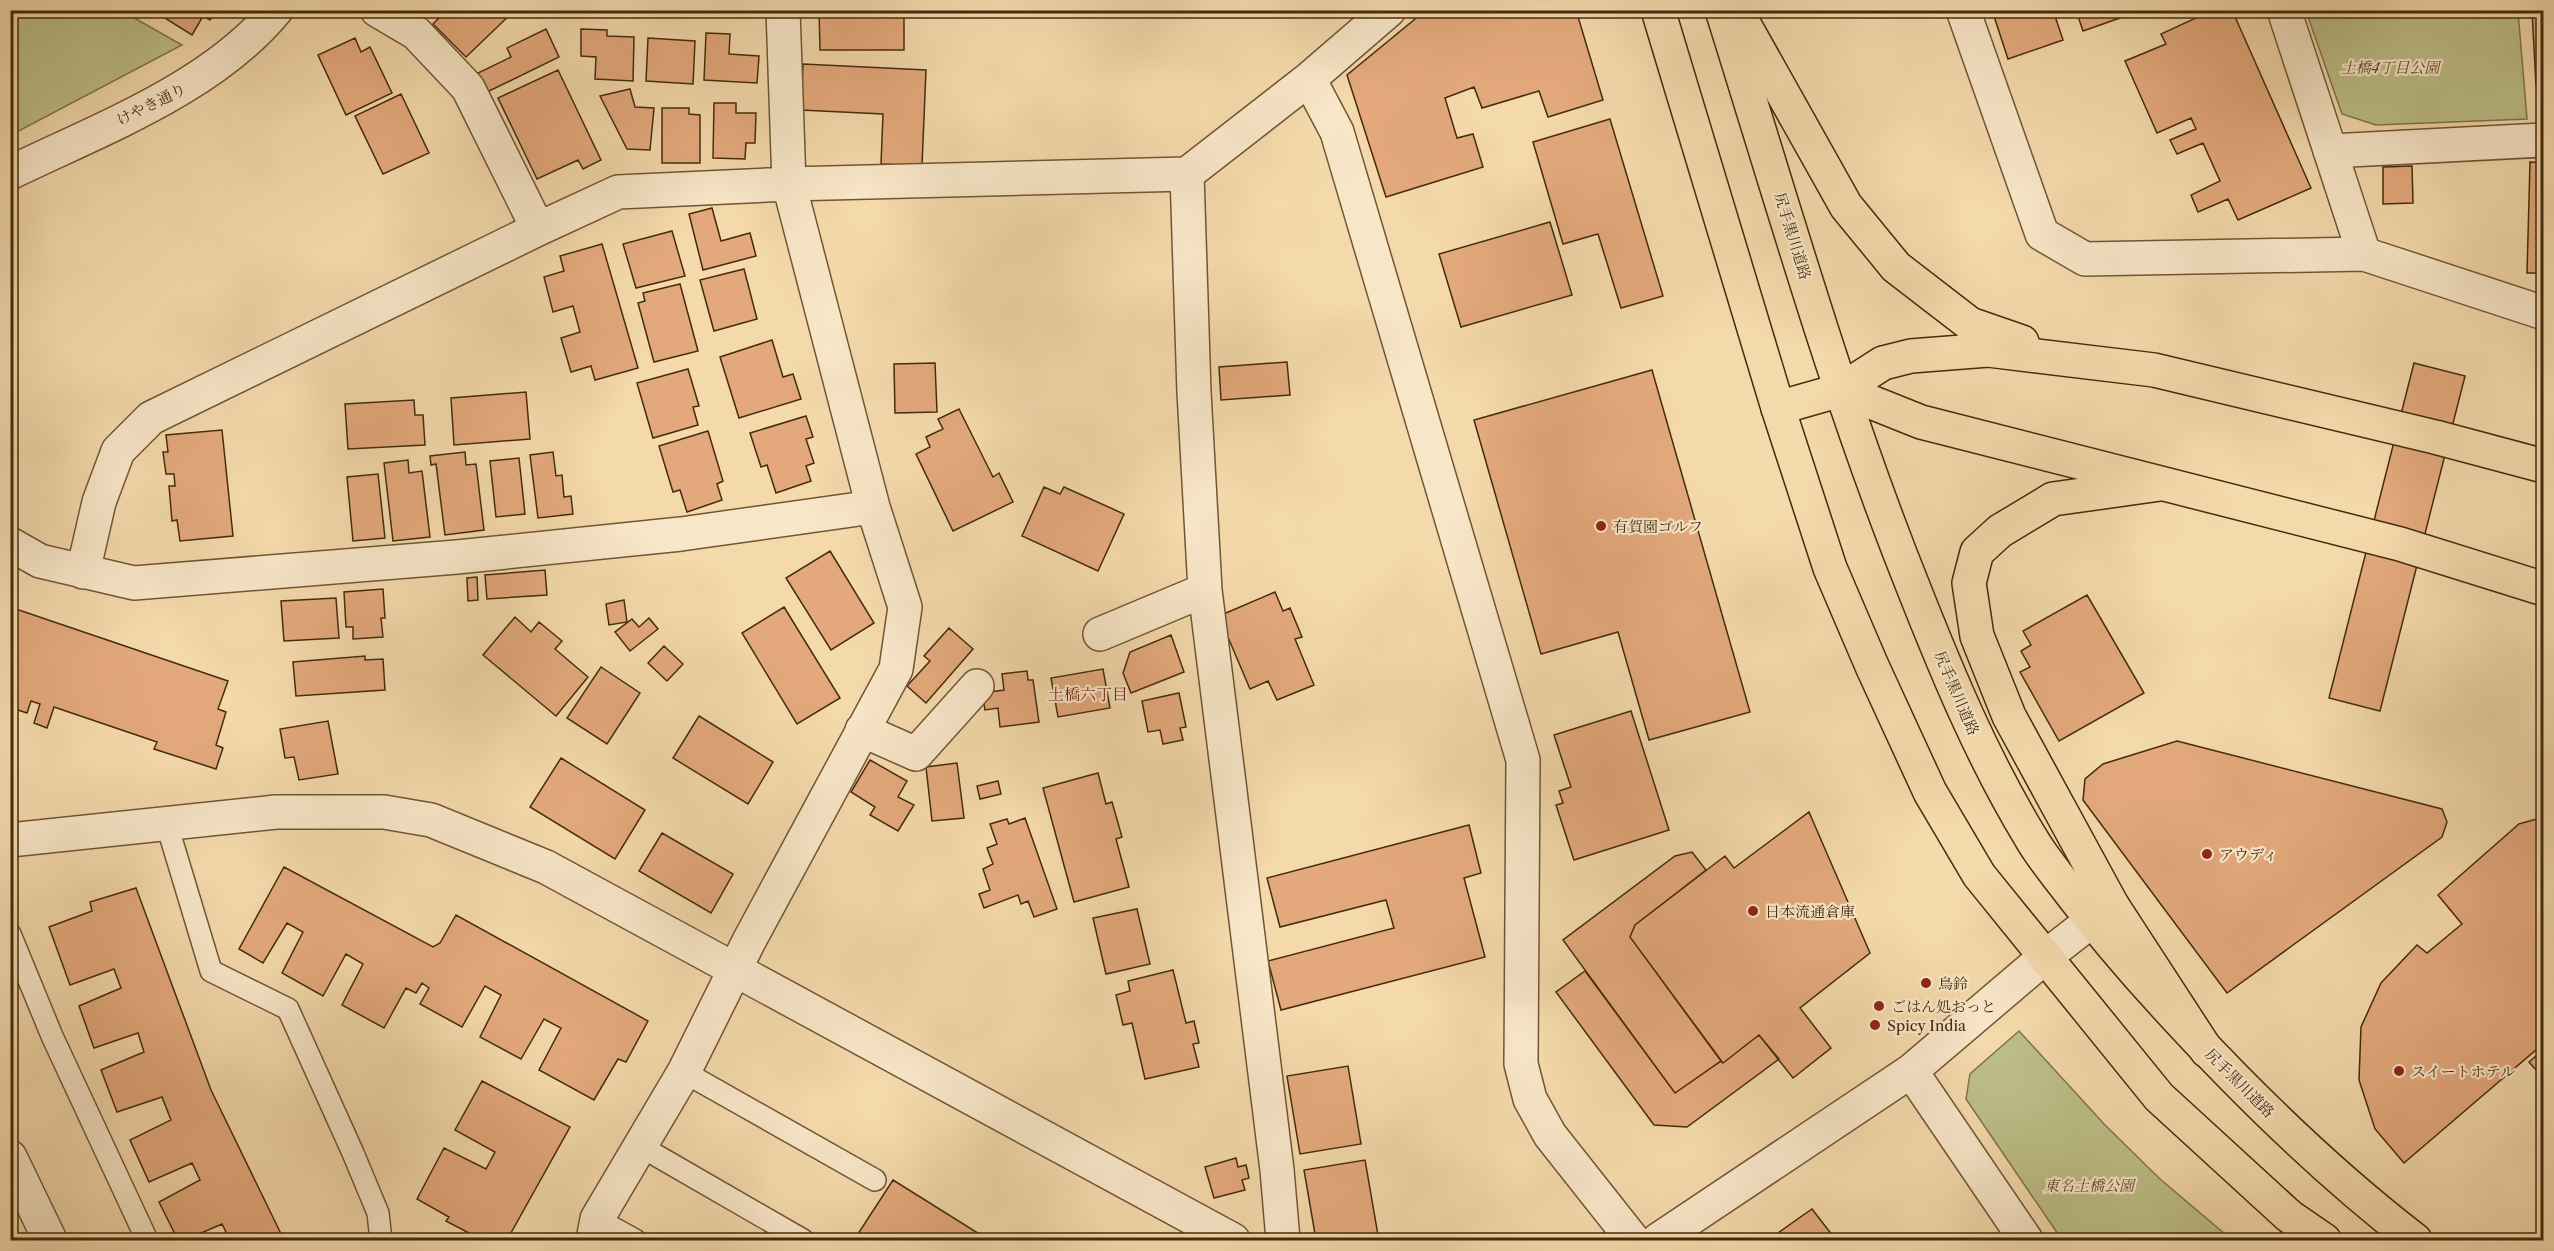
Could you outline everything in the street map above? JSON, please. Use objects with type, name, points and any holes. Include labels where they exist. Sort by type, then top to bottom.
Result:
[{"type":"main road","points":[[1658,10],[1778,408],[1830,568],[1930,792],[1979,875],[2159,1097],[2289,1216],[2324,1240]]},
{"type":"main road","name":"尻手黒川道路","points":[[1722,10],[1841,390],[1895,542],[1984,757],[2032,841],[2101,913],[2207,1051],[2276,1120],[2363,1200],[2415,1240]]},
{"type":"main road","points":[[1736,10],[1846,206],[1896,267],[1971,324],[2069,359]]},
{"type":"main road","points":[[1778,408],[1841,390],[1883,363],[1911,356],[1989,350],[2154,370],[2435,437],[2544,466]]},
{"type":"main road","points":[[1841,390],[1921,422],[2400,544],[2544,589]]},
{"type":"main road","points":[[2101,913],[2009,716],[1977,636],[1969,583],[1977,552],[2000,531],[2054,499],[2160,484]]},
{"type":"street","name":"けやき通り","points":[[10,173],[190,85],[262,27],[276,10]]},
{"type":"street","points":[[377,10],[416,33],[468,88],[538,229]]},
{"type":"street","points":[[595,1230],[640,1146],[684,1072],[734,970],[896,669],[905,607],[873,507],[789,184],[783,10]]},
{"type":"street","points":[[83,572],[99,502],[118,451],[151,418],[618,192],[789,184],[1187,174],[1309,79],[1389,10]]},
{"type":"street","points":[[1963,10],[2043,234],[2085,259],[2364,254],[2544,313]]},
{"type":"street","points":[[2284,10],[2364,254]]},
{"type":"street","points":[[1309,79],[1337,132],[1523,760],[1521,1064],[1530,1099],[1550,1135],[1633,1240]]},
{"type":"street","points":[[2330,151],[2544,140]]},
{"type":"street","points":[[1187,174],[1194,392],[1205,590],[1273,1137],[1283,1240]]},
{"type":"street","points":[[10,544],[40,561],[134,583],[457,557],[681,534],[873,507]]},
{"type":"street","points":[[1100,634],[1205,590]]},
{"type":"street","points":[[862,730],[916,754],[977,686]]},
{"type":"street","points":[[10,840],[276,812],[384,812],[431,820],[546,867],[1233,1240]]},
{"type":"street","points":[[1658,1240],[1911,1071],[2045,957],[2101,913]]},
{"type":"street","points":[[1911,1071],[2026,1240]]},
{"type":"street","points":[[10,1157],[50,1240]]},
{"type":"lane","points":[[167,825],[211,971],[288,1009],[374,1203],[378,1213],[381,1240]]},
{"type":"lane","points":[[10,934],[52,1036],[147,1240]]},
{"type":"lane","points":[[684,1072],[875,1180]]},
{"type":"lane","points":[[640,1146],[803,1240]]},
{"type":"lane","points":[[595,1230],[635,1240]]},
{"type":"green space","points":[[11,10],[122,11],[182,45],[11,135]]},
{"type":"green space","name":"土橋4丁目公園","points":[[2306,11],[2518,11],[2527,119],[2376,125],[2342,114]]},
{"type":"green space","name":"東名土橋公園","points":[[2019,1031],[2105,1125],[2160,1179],[2232,1240],[2062,1240],[1966,1099],[1970,1074]]},
{"type":"building","points":[[152,10],[215,10],[210,20],[203,16],[192,35]]},
{"type":"building","points":[[447,10],[515,10],[466,57],[433,24]]},
{"type":"building","points":[[819,10],[904,10],[904,50],[820,50]]},
{"type":"building","points":[[1426,10],[1576,10],[1603,100],[1548,117],[1539,91],[1482,108],[1474,87],[1445,98],[1457,138],[1473,134],[1483,167],[1386,197],[1347,75]]},
{"type":"building","points":[[1992,10],[2053,10],[2063,40],[2008,59]]},
{"type":"building","points":[[2076,10],[2117,10],[2120,18],[2083,31]]},
{"type":"building","points":[[2213,10],[2232,10],[2311,188],[2238,220],[2228,199],[2198,212],[2191,195],[2220,181],[2203,143],[2177,154],[2170,140],[2196,129],[2191,118],[2157,133],[2125,61],[2166,44],[2161,34]]},
{"type":"building","points":[[2532,11],[2544,11],[2544,84],[2536,85]]},
{"type":"building","points":[[546,29],[559,57],[487,92],[478,73],[511,57],[507,48]]},
{"type":"building","points":[[581,29],[607,30],[607,36],[634,37],[633,81],[595,79],[596,57],[581,56]]},
{"type":"building","points":[[706,33],[730,34],[729,54],[759,56],[757,83],[704,80]]},
{"type":"building","points":[[355,38],[361,52],[370,47],[392,93],[346,115],[318,55]]},
{"type":"building","points":[[648,38],[695,41],[693,84],[646,81]]},
{"type":"building","points":[[803,64],[926,70],[922,166],[881,164],[883,114],[801,110]]},
{"type":"building","points":[[558,70],[601,160],[583,169],[578,160],[537,179],[498,98]]},
{"type":"building","points":[[630,89],[635,107],[654,108],[650,150],[627,149],[600,96]]},
{"type":"building","points":[[401,94],[429,153],[383,174],[355,116]]},
{"type":"building","points":[[714,103],[736,103],[736,113],[756,113],[755,143],[746,143],[745,159],[713,158]]},
{"type":"building","points":[[662,108],[689,108],[689,114],[700,115],[700,163],[662,163]]},
{"type":"building","points":[[1610,119],[1663,296],[1621,308],[1598,234],[1563,244],[1533,142]]},
{"type":"building","points":[[2530,162],[2544,163],[2544,273],[2527,273]]},
{"type":"building","points":[[2412,166],[2413,203],[2383,204],[2383,167]]},
{"type":"building","points":[[712,208],[721,241],[750,233],[756,256],[703,270],[689,214]]},
{"type":"building","points":[[1550,222],[1572,295],[1461,327],[1439,254]]},
{"type":"building","points":[[672,231],[685,276],[636,288],[623,244]]},
{"type":"building","points":[[602,244],[638,368],[595,380],[591,366],[571,372],[561,338],[580,332],[573,306],[553,312],[544,277],[564,271],[560,256]]},
{"type":"building","points":[[744,269],[757,319],[714,331],[700,280]]},
{"type":"building","points":[[680,284],[698,351],[654,362],[638,303],[645,301],[643,293]]},
{"type":"building","points":[[772,340],[783,377],[793,374],[801,399],[739,418],[720,357]]},
{"type":"building","points":[[1287,362],[1290,395],[1221,400],[1219,367]]},
{"type":"building","points":[[935,363],[937,412],[895,413],[894,364]]},
{"type":"building","points":[[2414,363],[2465,376],[2380,711],[2329,698]]},
{"type":"building","points":[[688,369],[699,406],[693,407],[698,425],[653,438],[637,383]]},
{"type":"building","name":"有賀園ゴルフ","points":[[1652,370],[1750,712],[1649,740],[1618,632],[1541,654],[1474,420]]},
{"type":"building","points":[[526,392],[530,439],[454,445],[451,398]]},
{"type":"building","points":[[414,400],[415,415],[423,415],[425,445],[348,449],[345,404]]},
{"type":"building","points":[[959,409],[993,477],[999,473],[1013,502],[953,531],[916,454],[930,447],[926,437],[943,429],[938,419]]},
{"type":"building","points":[[806,416],[813,437],[806,439],[814,463],[806,466],[811,481],[776,493],[767,465],[761,467],[750,433]]},
{"type":"building","points":[[222,430],[233,536],[180,541],[177,520],[172,521],[169,486],[175,486],[174,474],[166,474],[163,452],[168,452],[166,435]]},
{"type":"building","points":[[708,431],[723,481],[717,484],[722,500],[687,512],[680,490],[673,492],[659,446]]},
{"type":"building","points":[[465,452],[466,465],[476,464],[484,530],[445,535],[436,464],[431,465],[430,456]]},
{"type":"building","points":[[553,452],[556,476],[562,475],[564,497],[571,496],[573,514],[538,518],[530,455]]},
{"type":"building","points":[[519,458],[525,514],[496,517],[490,461]]},
{"type":"building","points":[[408,460],[409,473],[422,471],[430,537],[393,541],[384,463]]},
{"type":"building","points":[[378,474],[385,538],[353,541],[347,477]]},
{"type":"building","points":[[1044,487],[1060,494],[1064,487],[1124,514],[1098,571],[1022,536]]},
{"type":"building","points":[[830,551],[874,623],[831,650],[786,578]]},
{"type":"building","points":[[545,570],[547,595],[487,599],[485,575]]},
{"type":"building","points":[[477,577],[478,600],[468,601],[467,578]]},
{"type":"building","points":[[383,589],[385,618],[381,618],[383,637],[353,639],[353,627],[346,627],[344,592]]},
{"type":"building","points":[[1275,592],[1283,611],[1290,608],[1302,637],[1295,639],[1314,685],[1277,700],[1268,681],[1250,689],[1219,616]]},
{"type":"building","points":[[2087,595],[2144,693],[2059,741],[2020,672],[2030,667],[2021,651],[2031,645],[2023,631]]},
{"type":"building","points":[[336,598],[339,638],[284,641],[281,601]]},
{"type":"building","points":[[624,600],[627,622],[609,625],[606,604]]},
{"type":"building","points":[[10,607],[228,681],[218,709],[226,712],[216,745],[223,748],[216,769],[154,749],[157,742],[54,707],[47,728],[34,723],[40,704],[31,701],[27,713],[15,709],[17,704],[10,701]]},
{"type":"building","points":[[784,607],[840,698],[797,724],[742,633]]},
{"type":"building","points":[[515,617],[531,632],[539,622],[562,641],[555,649],[588,677],[556,716],[483,655]]},
{"type":"building","points":[[649,618],[658,629],[630,651],[615,632],[632,619],[639,627]]},
{"type":"building","points":[[949,628],[973,649],[926,703],[907,686],[930,661],[924,656]]},
{"type":"building","points":[[1171,635],[1184,672],[1131,693],[1123,673],[1130,652]]},
{"type":"building","points":[[664,646],[683,664],[667,681],[648,663]]},
{"type":"building","points":[[365,656],[365,660],[383,659],[385,690],[296,696],[293,662]]},
{"type":"building","points":[[601,667],[640,693],[607,744],[567,718]]},
{"type":"building","points":[[1103,669],[1110,708],[1058,717],[1051,678]]},
{"type":"building","points":[[1027,671],[1028,680],[1033,680],[1039,722],[1000,727],[998,708],[985,710],[982,693],[1004,690],[1002,674]]},
{"type":"building","points":[[1179,693],[1186,727],[1180,728],[1183,740],[1163,744],[1160,730],[1148,732],[1142,701]]},
{"type":"building","points":[[1631,711],[1669,830],[1574,860],[1556,805],[1563,803],[1559,791],[1571,787],[1554,735]]},
{"type":"building","points":[[699,716],[773,762],[748,804],[673,758]]},
{"type":"building","points":[[328,721],[338,774],[299,780],[294,757],[285,758],[280,729]]},
{"type":"building","points":[[2177,741],[2442,809],[2447,822],[2442,837],[2227,993],[2083,800],[2085,779],[2103,764]]},
{"type":"building","points":[[561,758],[645,810],[615,859],[530,807]]},
{"type":"building","points":[[870,760],[907,781],[898,797],[914,805],[898,831],[870,815],[875,807],[851,792]]},
{"type":"building","points":[[957,763],[964,818],[932,821],[926,767]]},
{"type":"building","points":[[1098,773],[1106,804],[1112,802],[1122,837],[1116,839],[1129,887],[1074,902],[1043,788]]},
{"type":"building","points":[[998,781],[1001,794],[980,799],[977,786]]},
{"type":"building","points":[[1809,812],[1870,953],[1800,1008],[1831,1048],[1793,1078],[1759,1035],[1723,1063],[1630,937],[1635,925],[1725,856],[1734,868]]},
{"type":"building","points":[[2544,817],[2544,1043],[2404,1163],[2375,1129],[2359,1080],[2361,1027],[2381,983],[2417,945],[2427,953],[2462,924],[2438,895],[2519,824]]},
{"type":"building","points":[[1025,818],[1057,909],[1034,917],[1028,901],[1021,904],[1018,895],[984,908],[979,894],[990,890],[983,869],[993,864],[987,848],[997,844],[990,824],[1007,819],[1009,824]]},
{"type":"building","points":[[1469,825],[1481,873],[1464,878],[1485,957],[1281,1010],[1268,961],[1394,928],[1386,900],[1280,927],[1267,878]]},
{"type":"building","points":[[662,833],[733,874],[711,913],[639,871]]},
{"type":"building","points":[[1692,852],[1706,870],[1635,925],[1630,937],[1721,1061],[1675,1093],[1563,940],[1675,856]]},
{"type":"building","points":[[284,867],[433,947],[440,943],[456,915],[648,1021],[626,1062],[618,1059],[594,1100],[539,1070],[561,1028],[544,1019],[521,1059],[480,1037],[501,995],[485,986],[462,1027],[420,1004],[429,988],[422,983],[416,993],[406,988],[384,1028],[342,1005],[363,964],[346,954],[323,996],[282,973],[303,932],[287,923],[263,963],[239,949]]},
{"type":"building","points":[[136,888],[211,1090],[284,1240],[230,1240],[222,1224],[185,1240],[178,1240],[159,1202],[200,1180],[192,1163],[149,1182],[130,1140],[171,1120],[162,1097],[117,1112],[101,1070],[144,1052],[138,1033],[94,1048],[79,1006],[121,988],[114,969],[70,985],[49,927],[92,911],[90,902]]},
{"type":"building","points":[[1137,909],[1150,964],[1106,974],[1093,918]]},
{"type":"building","points":[[1173,970],[1186,1023],[1194,1021],[1199,1043],[1193,1044],[1199,1067],[1145,1079],[1132,1023],[1123,1025],[1116,995],[1130,991],[1128,981]]},
{"type":"building","points":[[1585,971],[1675,1093],[1721,1061],[1723,1063],[1759,1035],[1779,1059],[1687,1127],[1654,1125],[1556,992]]},
{"type":"building","points":[[2544,1049],[2544,1079],[2529,1062]]},
{"type":"building","points":[[1348,1066],[1361,1144],[1300,1154],[1287,1076]]},
{"type":"building","points":[[482,1081],[570,1127],[507,1240],[482,1240],[446,1221],[449,1217],[417,1199],[444,1148],[486,1169],[495,1152],[455,1130]]},
{"type":"building","points":[[1236,1158],[1238,1167],[1246,1165],[1249,1178],[1242,1180],[1245,1190],[1214,1198],[1205,1167]]},
{"type":"building","points":[[1365,1160],[1378,1235],[1344,1240],[1316,1240],[1304,1170]]},
{"type":"building","points":[[893,1180],[989,1240],[854,1240]]},
{"type":"building","points":[[1812,1209],[1836,1240],[1768,1240]]},
{"type":"place","name":"有賀園ゴルフ","points":[[1601,526]]},
{"type":"place","name":"アウディ","points":[[2207,854]]},
{"type":"place","name":"日本流通倉庫","points":[[1753,911]]},
{"type":"place","name":"鳥鈴","points":[[1926,983]]},
{"type":"place","name":"ごはん処おっと","points":[[1879,1006]]},
{"type":"place","name":"Spicy India","points":[[1875,1025]]},
{"type":"place","name":"スイートホテル","points":[[2399,1071]]},
{"type":"district","name":"土橋六丁目","points":[[1088,694]]}]
